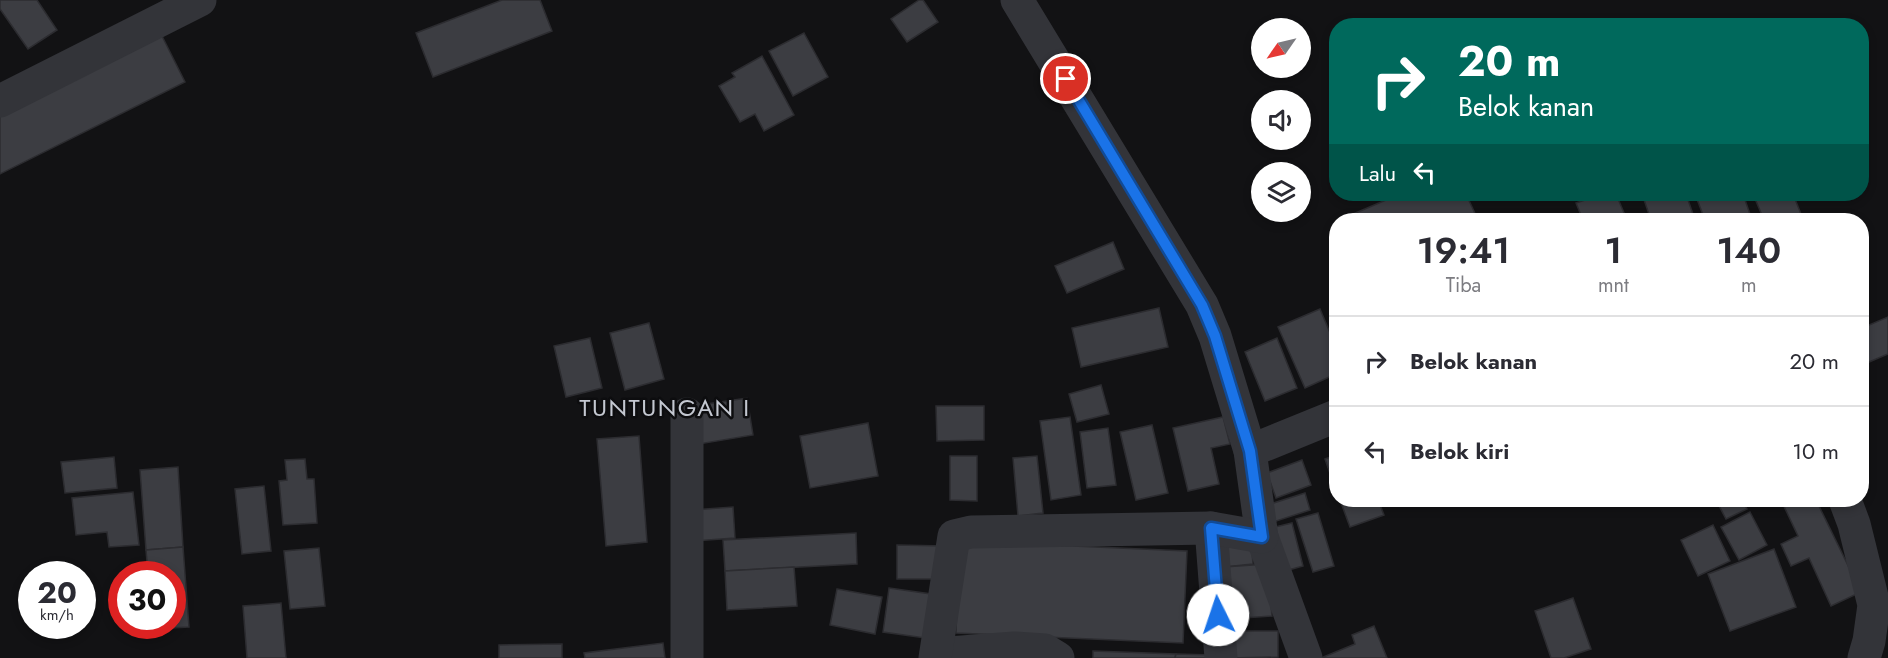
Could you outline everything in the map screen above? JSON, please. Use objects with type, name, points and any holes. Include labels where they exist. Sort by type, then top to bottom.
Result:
[{"type":"street","points":[[0,101],[200,0]]},
{"type":"street","points":[[1017,0],[1202,305],[1215,336],[1250,451],[1262,537],[1306,658]]},
{"type":"street","points":[[687,414],[687,658]]},
{"type":"street","points":[[1250,451],[1329,419]]},
{"type":"street","points":[[1848,507],[1874,605],[1864,658]]},
{"type":"street","points":[[1059,658],[1045,650],[1014,648],[935,656],[954,536],[971,532],[1211,528],[1262,537]]},
{"type":"street","points":[[1211,528],[1221,658]]},
{"type":"building","points":[[0,0],[37,0],[57,30],[28,49],[0,9]]},
{"type":"building","points":[[502,0],[540,0],[552,31],[433,77],[416,33]]},
{"type":"building","points":[[919,0],[923,0],[938,22],[907,42],[891,19]]},
{"type":"building","points":[[158,28],[185,82],[0,174],[0,106]]},
{"type":"building","points":[[804,33],[828,77],[793,96],[769,51]]},
{"type":"building","points":[[762,56],[794,115],[764,131],[755,114],[740,122],[719,86],[735,77],[732,73]]},
{"type":"building","points":[[1384,201],[1469,201],[1475,213],[1355,213]]},
{"type":"building","points":[[1619,201],[1624,213],[1580,213],[1576,203]]},
{"type":"building","points":[[1644,201],[1688,201],[1693,213],[1649,213]]},
{"type":"building","points":[[1698,201],[1745,201],[1750,213],[1702,213]]},
{"type":"building","points":[[1756,201],[1796,201],[1801,213],[1761,213]]},
{"type":"building","points":[[1113,242],[1124,269],[1067,293],[1055,266]]},
{"type":"building","points":[[1159,308],[1168,347],[1081,367],[1072,328]]},
{"type":"building","points":[[1320,309],[1329,330],[1329,377],[1305,388],[1278,327]]},
{"type":"building","points":[[1888,317],[1888,354],[1869,362],[1869,325]]},
{"type":"building","points":[[649,323],[664,379],[625,390],[610,333]]},
{"type":"building","points":[[590,338],[602,388],[566,397],[554,346]]},
{"type":"building","points":[[1277,338],[1297,388],[1265,401],[1245,352]]},
{"type":"building","points":[[1101,385],[1109,414],[1077,422],[1069,394]]},
{"type":"building","points":[[747,398],[753,435],[699,444],[693,406]]},
{"type":"building","points":[[936,406],[984,406],[984,440],[937,441]]},
{"type":"building","points":[[1070,417],[1081,495],[1051,500],[1040,421]]},
{"type":"building","points":[[1223,417],[1230,444],[1211,448],[1219,484],[1188,491],[1173,428]]},
{"type":"building","points":[[868,423],[878,476],[810,488],[800,436]]},
{"type":"building","points":[[1152,425],[1168,493],[1136,500],[1120,432]]},
{"type":"building","points":[[1108,428],[1116,485],[1087,488],[1080,432]]},
{"type":"building","points":[[639,436],[647,542],[606,546],[597,439]]},
{"type":"building","points":[[950,456],[977,456],[977,501],[950,500]]},
{"type":"building","points":[[1037,456],[1043,513],[1018,516],[1013,458]]},
{"type":"building","points":[[114,457],[117,488],[65,493],[61,462]]},
{"type":"building","points":[[1329,458],[1329,471],[1325,459]]},
{"type":"building","points":[[305,459],[307,479],[314,479],[317,523],[283,525],[279,481],[287,480],[285,460]]},
{"type":"building","points":[[1302,460],[1311,485],[1276,498],[1267,473]]},
{"type":"building","points":[[178,467],[183,547],[146,550],[140,470]]},
{"type":"building","points":[[264,486],[271,551],[242,554],[235,489]]},
{"type":"building","points":[[133,492],[139,545],[109,547],[107,532],[76,535],[72,498]]},
{"type":"building","points":[[1305,493],[1310,510],[1270,523],[1264,506]]},
{"type":"building","points":[[733,507],[735,538],[694,541],[692,510]]},
{"type":"building","points":[[1343,507],[1381,507],[1384,515],[1350,527]]},
{"type":"building","points":[[1720,507],[1746,507],[1747,509],[1726,519]]},
{"type":"building","points":[[1784,507],[1819,507],[1861,592],[1831,606],[1809,558],[1791,566],[1781,544],[1798,536]]},
{"type":"building","points":[[1750,512],[1767,545],[1739,560],[1721,527]]},
{"type":"building","points":[[1318,513],[1334,566],[1313,572],[1296,519]]},
{"type":"building","points":[[1292,523],[1303,566],[1285,571],[1275,527]]},
{"type":"building","points":[[1713,525],[1730,561],[1698,576],[1681,540]]},
{"type":"building","points":[[856,533],[857,564],[725,571],[723,540]]},
{"type":"building","points":[[1251,539],[1253,564],[1224,567],[1223,541]]},
{"type":"building","points":[[959,541],[1187,551],[1183,643],[956,633]]},
{"type":"building","points":[[897,545],[945,546],[945,579],[897,579]]},
{"type":"building","points":[[183,547],[184,561],[147,561],[146,550]]},
{"type":"building","points":[[319,548],[325,606],[290,609],[284,551]]},
{"type":"building","points":[[1774,549],[1796,607],[1730,631],[1708,574]]},
{"type":"building","points":[[1267,564],[1272,616],[1229,619],[1224,567]]},
{"type":"building","points":[[794,567],[797,606],[727,610],[725,571]]},
{"type":"building","points":[[186,587],[189,627],[186,627]]},
{"type":"building","points":[[889,588],[931,594],[925,638],[883,632]]},
{"type":"building","points":[[837,589],[882,597],[875,634],[830,625]]},
{"type":"building","points":[[1573,598],[1591,649],[1564,658],[1551,658],[1535,611]]},
{"type":"building","points":[[281,603],[286,658],[247,658],[243,606]]},
{"type":"building","points":[[1374,626],[1387,658],[1321,658],[1355,644],[1352,635]]},
{"type":"building","points":[[1228,631],[1278,631],[1278,657],[1229,658]]},
{"type":"building","points":[[663,643],[665,658],[585,658],[584,653]]},
{"type":"building","points":[[562,644],[562,658],[499,658],[499,645]]},
{"type":"building","points":[[1093,651],[1176,654],[1175,658],[1093,658]]},
{"type":"building","points":[[1176,654],[1213,655],[1213,658],[1175,658]]},
{"type":"district","name":"TUNTUNGAN I","points":[[665,407]]},
{"type":"route","points":[[1066,79],[1202,305],[1215,336],[1250,451],[1262,537],[1211,528],[1218,615]]}]
